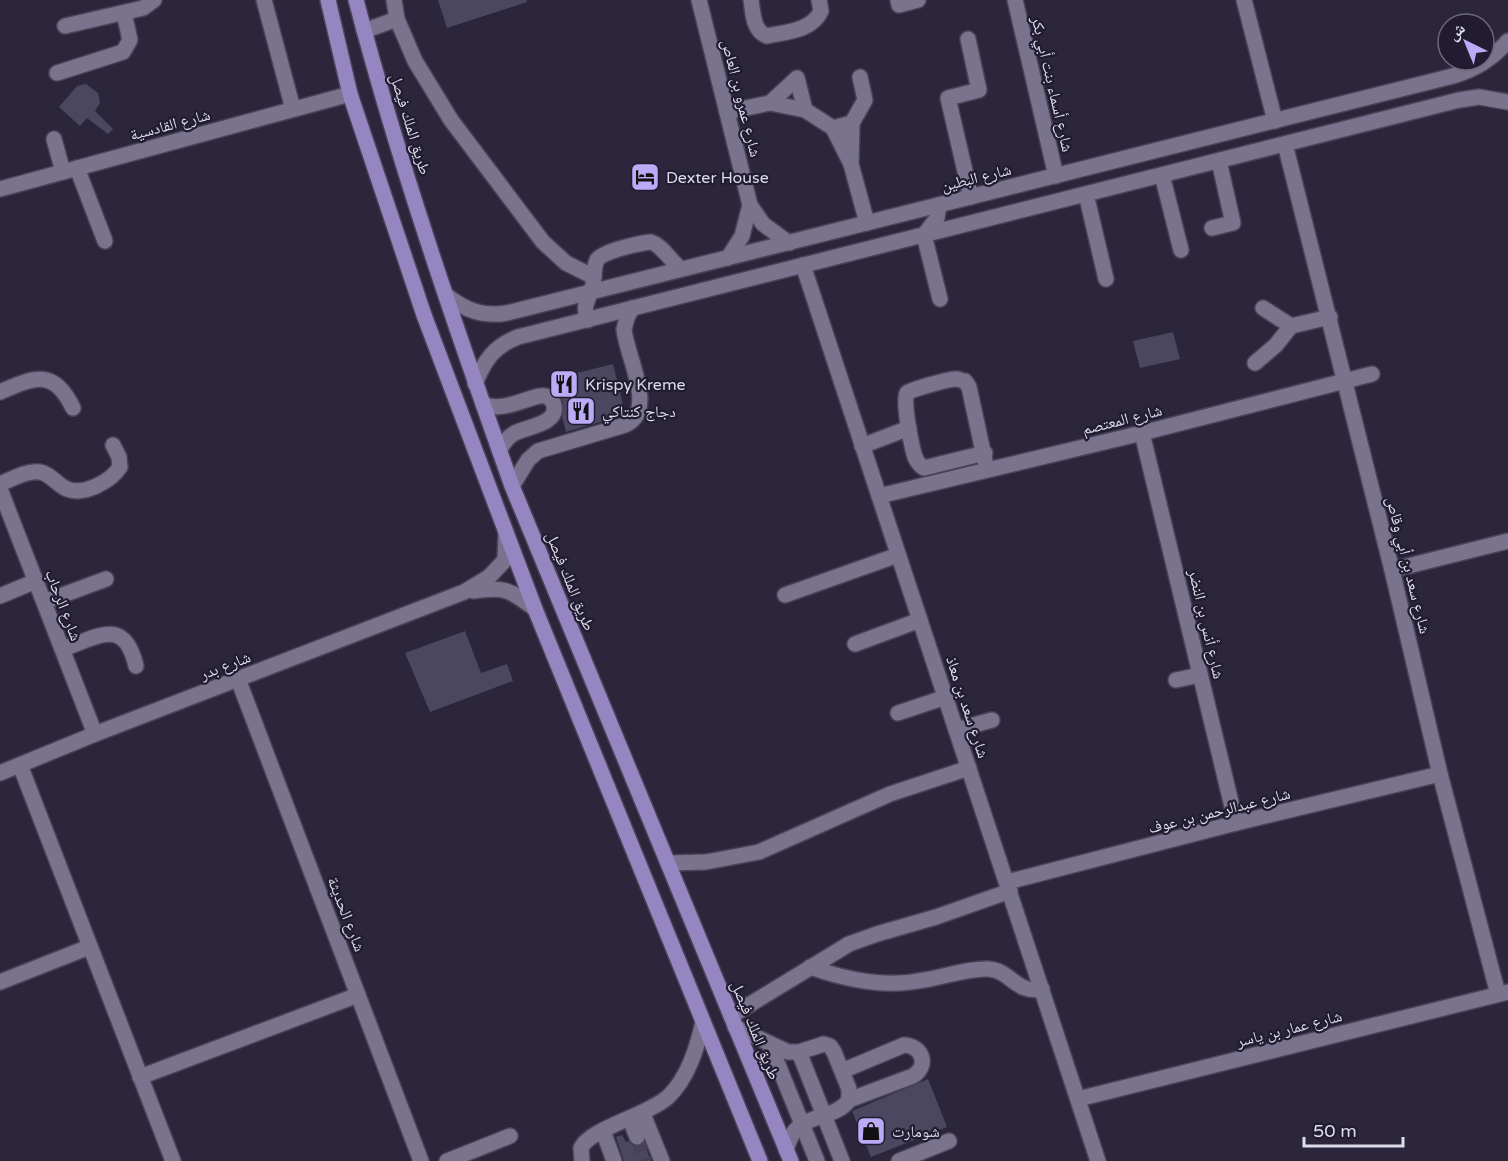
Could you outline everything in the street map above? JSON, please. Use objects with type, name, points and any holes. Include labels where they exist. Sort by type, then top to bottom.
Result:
[{"type":"main road","points":[[328,0],[350,94],[424,315],[535,609],[760,1161]]},
{"type":"main road","name":"طريق الملك فيصل","points":[[356,0],[446,295],[512,486],[788,1156]]},
{"type":"street","points":[[65,26],[147,7],[154,0]]},
{"type":"street","points":[[264,0],[293,109]]},
{"type":"street","points":[[394,0],[397,19],[415,61],[438,101],[543,242],[593,285]]},
{"type":"street","name":"شارع عمرو بن العاص","points":[[699,0],[750,205],[748,221],[742,236],[728,258]]},
{"type":"street","points":[[751,0],[756,28],[767,36],[807,27],[813,23],[821,11],[819,0]]},
{"type":"street","points":[[898,0],[900,4],[918,0]]},
{"type":"street","name":"شارع أسماء بنت أبي بكر","points":[[1015,0],[1056,176]]},
{"type":"street","points":[[1244,0],[1275,121]]},
{"type":"street","points":[[57,73],[123,52],[129,40],[124,13]]},
{"type":"street","points":[[364,31],[397,19]]},
{"type":"street","points":[[968,39],[979,90],[948,99],[971,197]]},
{"type":"street","name":"شارع البطين","points":[[446,295],[463,307],[489,315],[507,313],[593,285],[681,270],[1466,72],[1489,59],[1508,41]]},
{"type":"street","points":[[851,164],[852,123],[865,100],[860,77]]},
{"type":"street","points":[[770,104],[797,78],[805,110]]},
{"type":"street","name":"شارع القادسية","points":[[0,189],[350,94]]},
{"type":"street","points":[[475,384],[488,358],[501,345],[518,337],[1469,98],[1489,97],[1508,102]]},
{"type":"street","points":[[727,112],[770,104],[805,110],[833,128],[851,164],[867,223]]},
{"type":"street","points":[[833,128],[852,123]]},
{"type":"street","points":[[54,140],[105,241]]},
{"type":"street","name":"شارع سعد بن أبي وقاص","points":[[1286,144],[1346,380],[1440,774],[1503,993]]},
{"type":"street","points":[[1212,228],[1233,223],[1219,160]]},
{"type":"street","points":[[1162,175],[1181,250]]},
{"type":"street","points":[[1086,194],[1106,279]]},
{"type":"street","name":"شارع عمرو بن العاص","points":[[750,205],[764,224],[789,243]]},
{"type":"street","points":[[924,235],[937,218],[939,205]]},
{"type":"street","points":[[924,235],[940,299]]},
{"type":"street","points":[[588,320],[585,308],[593,285],[596,264],[603,255],[648,242],[659,246],[681,270]]},
{"type":"street","name":"شارع سعد بن معاذ","points":[[803,266],[1098,1161]]},
{"type":"street","points":[[512,486],[528,460],[537,451],[625,425],[638,416],[642,401],[624,329],[632,308]]},
{"type":"street","points":[[1263,308],[1291,326]]},
{"type":"street","points":[[1257,367],[1291,326],[1330,317]]},
{"type":"street","name":"شارع المعتصم","points":[[879,496],[1142,433],[1372,374]]},
{"type":"street","points":[[0,392],[25,381],[41,379],[60,386],[73,408]]},
{"type":"street","points":[[985,453],[924,468],[915,456],[904,400],[906,394],[913,390],[956,379],[965,381],[969,387],[985,453],[987,470]]},
{"type":"street","points":[[483,404],[501,407],[542,395],[550,398],[554,405],[554,414],[549,420],[515,434],[500,450]]},
{"type":"street","points":[[862,446],[909,428]]},
{"type":"street","name":"شارع أنس بن النضر","points":[[1142,433],[1236,823]]},
{"type":"street","points":[[0,484],[37,472],[45,474],[66,489],[73,491],[96,486],[110,479],[120,467],[119,457],[113,445]]},
{"type":"street","name":"شارع الرحاب","points":[[0,489],[95,734]]},
{"type":"street","name":"شارع بدر","points":[[0,772],[464,592],[489,577],[505,560],[506,532]]},
{"type":"street","points":[[1392,570],[1508,541]]},
{"type":"street","points":[[785,595],[898,555]]},
{"type":"street","points":[[44,602],[106,579]]},
{"type":"street","points":[[0,596],[36,581]]},
{"type":"street","name":"شارع بدر","points":[[464,592],[493,587],[510,591],[535,609]]},
{"type":"street","points":[[855,644],[920,620]]},
{"type":"street","points":[[62,649],[109,634],[119,635],[128,643],[136,666]]},
{"type":"street","points":[[1176,680],[1200,675]]},
{"type":"street","name":"شارع الحديثة","points":[[238,679],[421,1161]]},
{"type":"street","points":[[898,713],[946,697]]},
{"type":"street","points":[[956,730],[992,720]]},
{"type":"street","points":[[20,765],[173,1161]]},
{"type":"street","points":[[668,863],[706,862],[759,852],[890,794],[969,768]]},
{"type":"street","name":"شارع عبدالرحمن بن عوف","points":[[733,1021],[810,967],[863,938],[936,917],[1008,887],[1236,823],[1440,774]]},
{"type":"street","points":[[0,982],[89,947]]},
{"type":"street","points":[[810,967],[840,977],[891,984],[923,981],[986,969],[999,972],[1020,988],[1035,991],[1042,989]]},
{"type":"street","name":"شارع عمار بن ياسر","points":[[1078,1099],[1503,993]]},
{"type":"street","points":[[140,1077],[358,995]]},
{"type":"street","points":[[733,1021],[783,1051],[799,1052],[827,1044],[834,1052],[842,1071],[849,1089],[849,1100]]},
{"type":"street","points":[[582,1161],[580,1153],[589,1137],[657,1106],[675,1089],[693,1057],[704,1022]]},
{"type":"street","points":[[770,1045],[817,1161]]},
{"type":"street","points":[[788,1156],[793,1133],[802,1125],[844,1106],[849,1100],[914,1076],[921,1069],[923,1059],[919,1050],[910,1045],[904,1045],[842,1071]]},
{"type":"street","points":[[799,1052],[842,1161]]},
{"type":"street","points":[[637,1116],[637,1137]]},
{"type":"street","points":[[637,1116],[662,1161]]},
{"type":"street","points":[[603,1131],[614,1161]]},
{"type":"street","points":[[447,1161],[510,1136]]},
{"type":"street","points":[[899,1161],[949,1141]]},
{"type":"building","points":[[438,0],[526,0],[527,2],[447,28]]},
{"type":"building","points":[[86,84],[98,93],[100,103],[95,111],[113,129],[108,134],[87,118],[80,126],[59,107],[77,86]]},
{"type":"building","points":[[1173,332],[1180,359],[1140,368],[1133,341]]},
{"type":"building","points":[[613,364],[625,413],[566,432],[562,417],[563,402],[555,391],[553,379]]},
{"type":"building","points":[[465,631],[481,673],[507,664],[513,681],[430,712],[405,653]]},
{"type":"building","points":[[928,1079],[947,1127],[871,1157],[852,1111]]},
{"type":"building","points":[[622,1135],[626,1142],[635,1146],[644,1143],[651,1161],[624,1161],[616,1137]]},
{"type":"tunnel","points":[[637,1137],[647,1161]]},
{"type":"place","name":"Dexter House","points":[[645,177]]},
{"type":"place","name":"Krispy Kreme","points":[[564,384]]},
{"type":"place","name":"دجاج كنتاكي","points":[[581,411]]},
{"type":"place","name":"شومارت","points":[[871,1131]]}]
